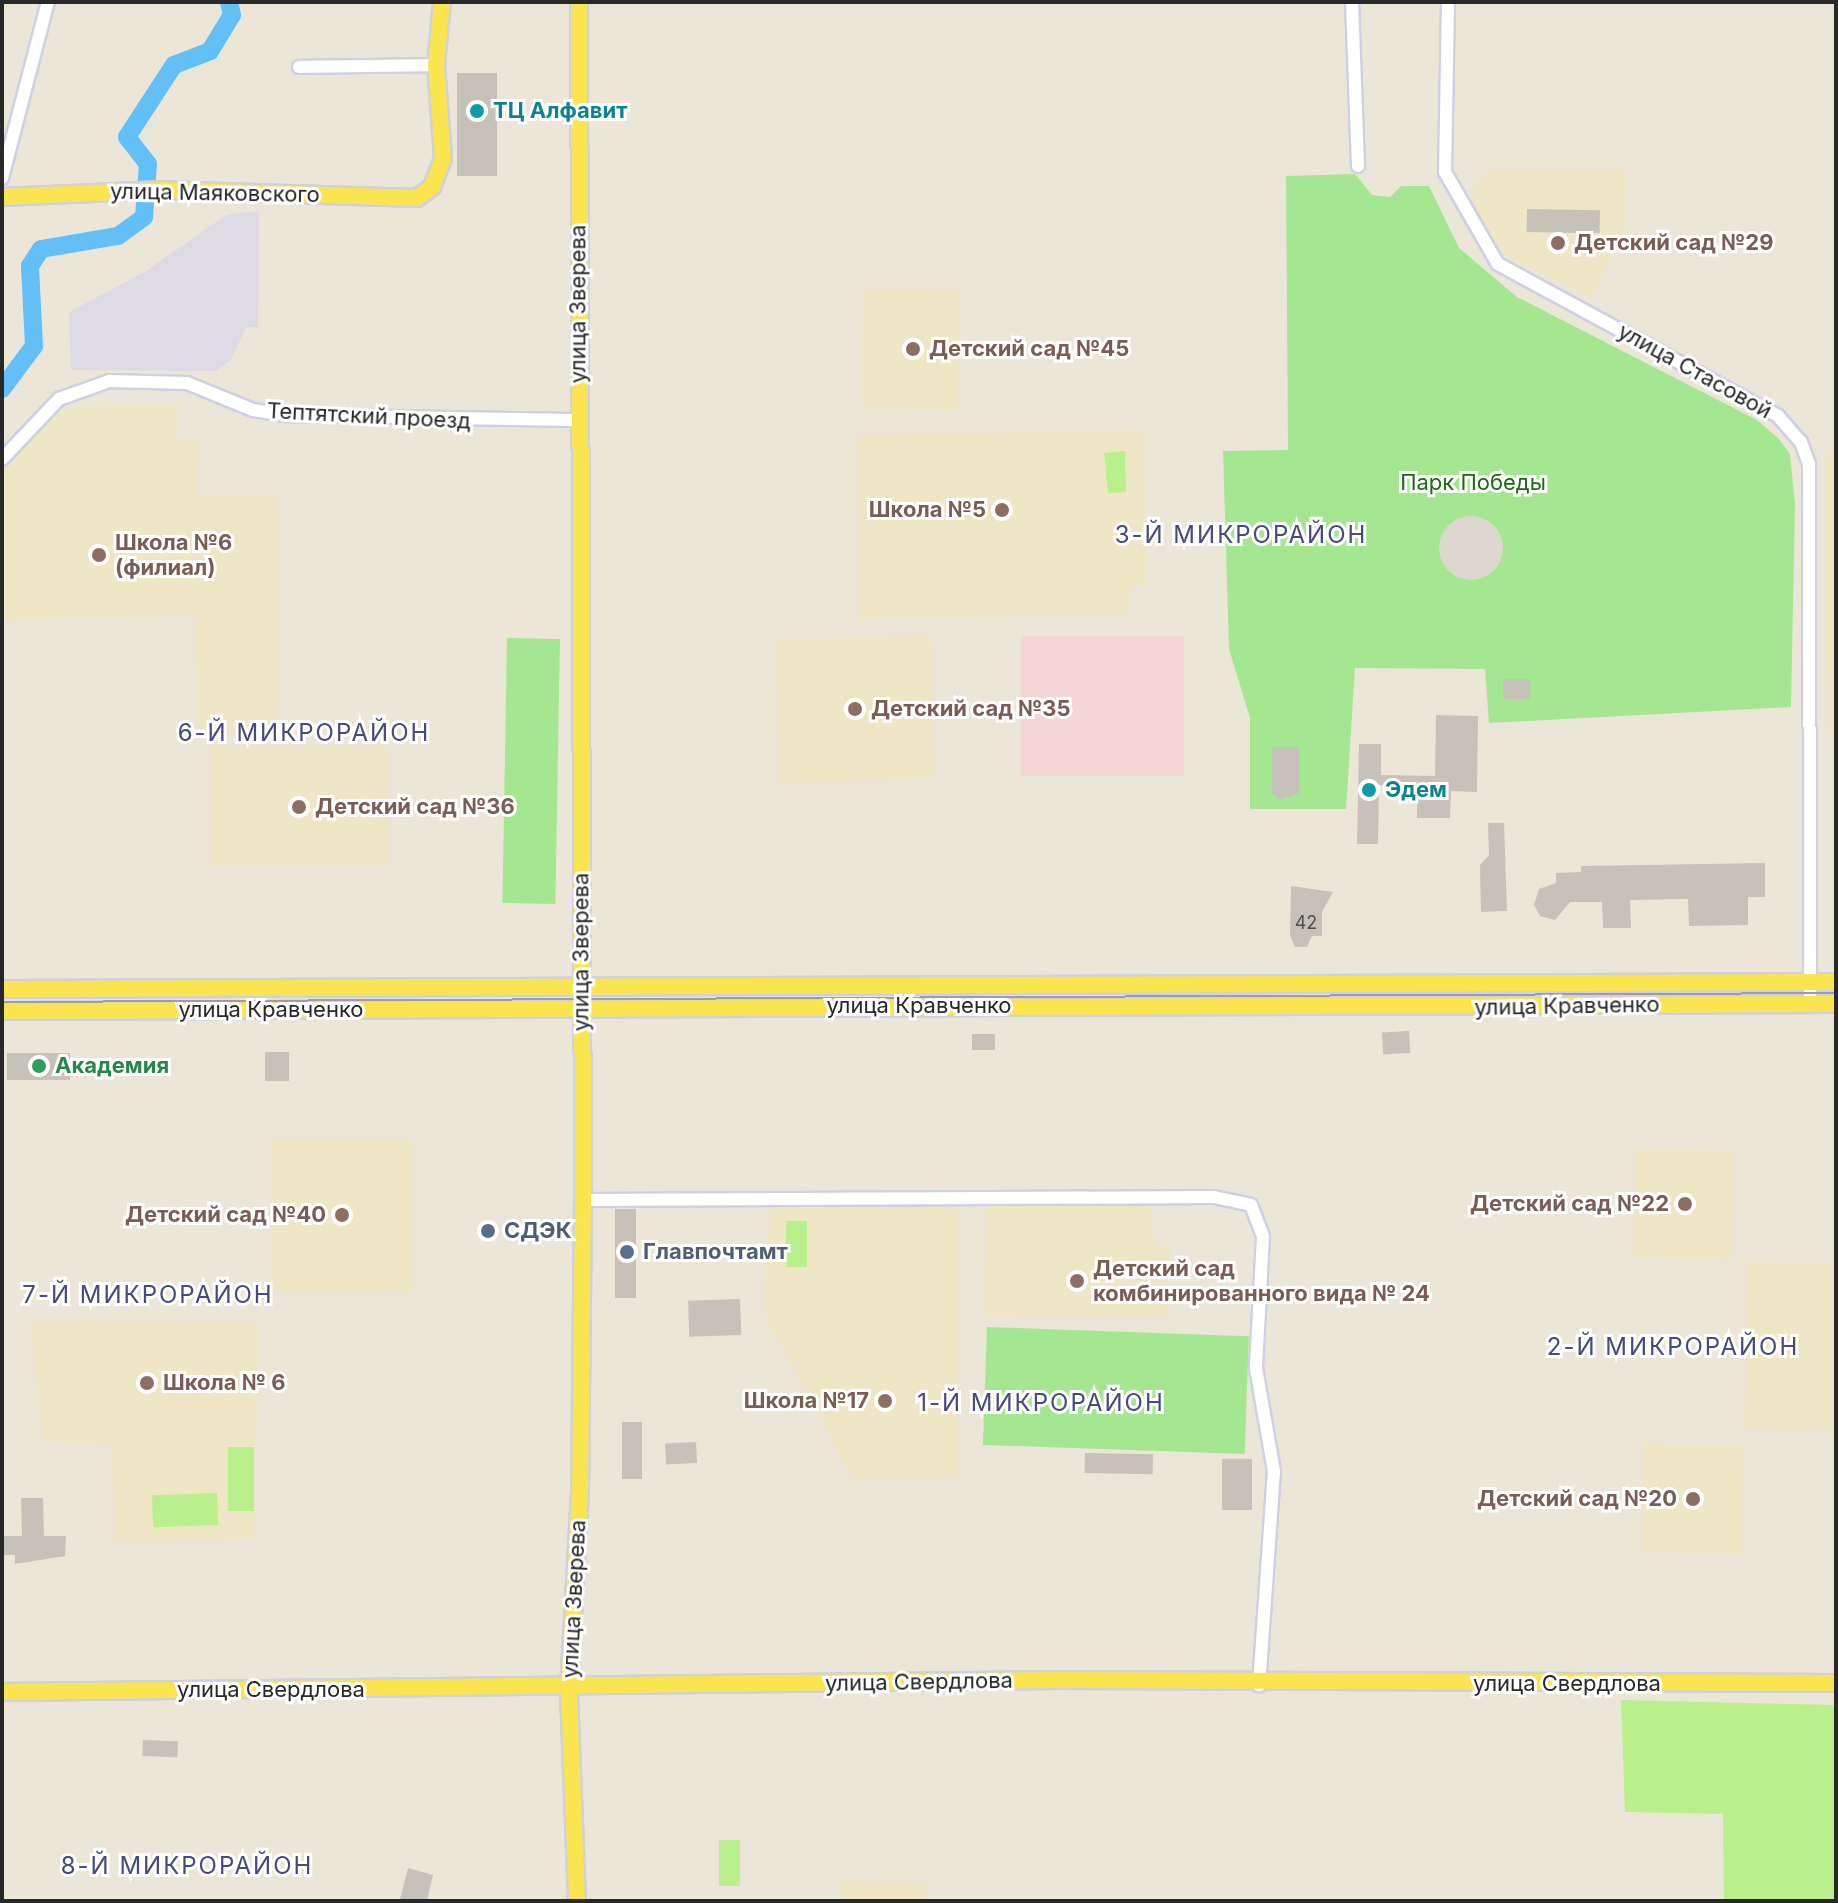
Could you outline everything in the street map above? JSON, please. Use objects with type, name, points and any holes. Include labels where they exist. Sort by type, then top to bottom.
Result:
[{"type":"main road","points":[[436,65],[442,2]]},
{"type":"main road","name":"улица Зверева","points":[[577,1901],[569,1689],[580,1491],[583,1200],[579,2]]},
{"type":"main road","name":"улица Маяковского","points":[[2,197],[162,190],[403,201],[426,192],[443,158],[436,65]]},
{"type":"main road","name":"улица Кравченко","points":[[2,989],[1836,982]]},
{"type":"main road","name":"улица Кравченко","points":[[2,1011],[1836,1004]]},
{"type":"main road","name":"улица Свердлова","points":[[2,1692],[569,1689],[1059,1680],[1259,1685],[1836,1683]]},
{"type":"street","points":[[2,178],[48,2]]},
{"type":"street","points":[[1352,2],[1358,166]]},
{"type":"street","name":"улица Стасовой","points":[[1448,2],[1445,172],[1498,264],[1778,416],[1801,442],[1809,464],[1810,1004]]},
{"type":"street","points":[[299,67],[436,65]]},
{"type":"street","name":"Тептятский проезд","points":[[2,459],[59,399],[109,381],[187,383],[253,410],[286,415],[579,420]]},
{"type":"street","points":[[1565,982],[1565,1006]]},
{"type":"street","points":[[1069,983],[1069,1006]]},
{"type":"street","points":[[1140,983],[1140,1007]]},
{"type":"street","points":[[800,984],[800,1006]]},
{"type":"street","points":[[849,984],[849,1006]]},
{"type":"street","points":[[921,984],[922,1006]]},
{"type":"street","points":[[996,984],[996,1006]]},
{"type":"street","points":[[474,986],[474,1008]]},
{"type":"street","points":[[716,986],[716,1007]]},
{"type":"street","points":[[122,988],[123,1011]]},
{"type":"street","points":[[188,988],[190,1011]]},
{"type":"street","points":[[583,1200],[1214,1197],[1251,1205],[1263,1237],[1256,1368],[1274,1471],[1259,1685]]},
{"type":"shaded area","name":"Детский сад №29","points":[[1489,169],[1627,170],[1625,230],[1591,298],[1507,257],[1466,199]]},
{"type":"shaded area","points":[[259,211],[258,327],[246,327],[231,360],[216,371],[71,370],[69,312],[146,271],[226,215]]},
{"type":"shaded area","name":"Детский сад №45","points":[[863,289],[960,291],[958,410],[861,408]]},
{"type":"shaded area","name":"Школа №6 (филиал)","points":[[177,405],[177,441],[199,440],[197,495],[280,495],[280,732],[197,732],[196,615],[2,620],[2,466],[11,451],[67,407]]},
{"type":"shaded area","name":"Школа №5","points":[[1144,430],[1147,586],[1129,587],[1130,614],[860,619],[857,435]]},
{"type":"shaded area","points":[[1826,452],[1836,452],[1836,736],[1829,735],[1825,646]]},
{"type":"shaded area","points":[[1465,516],[1477,516],[1494,525],[1501,536],[1501,560],[1494,571],[1477,580],[1465,580],[1453,575],[1444,566],[1439,554],[1439,542],[1444,530],[1453,521]]},
{"type":"shaded area","name":"Детский сад №35","points":[[931,635],[936,778],[780,783],[775,640]]},
{"type":"shaded area","points":[[1021,636],[1184,636],[1184,776],[1021,776]]},
{"type":"shaded area","name":"Детский сад №36","points":[[209,747],[388,747],[388,865],[209,865]]},
{"type":"shaded area","name":"Детский сад №40","points":[[271,1139],[412,1139],[412,1292],[271,1292]]},
{"type":"shaded area","name":"Детский сад №22","points":[[1636,1149],[1734,1151],[1732,1260],[1634,1258]]},
{"type":"shaded area","name":"Детский сад комбинированного вида № 24","points":[[1150,1200],[1154,1245],[1171,1247],[1168,1318],[983,1315],[987,1204]]},
{"type":"shaded area","name":"Школа №17","points":[[771,1204],[958,1204],[958,1480],[853,1479],[769,1324],[763,1303]]},
{"type":"shaded area","points":[[1747,1262],[1836,1264],[1833,1432],[1744,1430]]},
{"type":"shaded area","name":"Школа № 6","points":[[31,1319],[259,1324],[254,1538],[114,1545],[112,1444],[42,1442]]},
{"type":"shaded area","name":"Детский сад №20","points":[[1643,1444],[1743,1446],[1741,1554],[1641,1552]]},
{"type":"shaded area","points":[[841,1879],[926,1883],[926,1901],[841,1901]]},
{"type":"green space","name":"Парк Победы","points":[[1355,174],[1372,195],[1390,197],[1401,186],[1429,186],[1459,248],[1517,297],[1757,420],[1779,439],[1790,454],[1795,504],[1791,707],[1489,723],[1485,669],[1355,668],[1346,809],[1250,809],[1250,718],[1229,649],[1223,451],[1288,450],[1286,176]]},
{"type":"green space","points":[[1125,451],[1126,492],[1108,493],[1104,453]]},
{"type":"green space","points":[[507,638],[560,639],[555,904],[502,903]]},
{"type":"green space","points":[[786,1221],[807,1221],[807,1267],[786,1267]]},
{"type":"green space","points":[[987,1327],[1249,1336],[1245,1454],[983,1445]]},
{"type":"green space","points":[[228,1447],[254,1447],[254,1511],[228,1511]]},
{"type":"green space","points":[[217,1493],[218,1525],[153,1527],[152,1495]]},
{"type":"green space","points":[[1621,1700],[1836,1705],[1836,1901],[1724,1901],[1723,1814],[1625,1812]]},
{"type":"green space","points":[[719,1840],[740,1840],[740,1886],[719,1886]]},
{"type":"building","name":"ТЦ Алфавит","points":[[457,73],[497,73],[497,176],[457,176]]},
{"type":"building","points":[[1527,209],[1600,210],[1600,233],[1527,232]]},
{"type":"building","points":[[1503,679],[1530,679],[1530,699],[1503,699]]},
{"type":"building","points":[[1436,715],[1478,716],[1477,792],[1451,791],[1450,818],[1417,818],[1417,786],[1379,785],[1378,844],[1357,844],[1359,744],[1381,744],[1381,775],[1435,776]]},
{"type":"building","points":[[1272,747],[1299,747],[1299,793],[1279,800],[1272,793]]},
{"type":"building","points":[[1488,823],[1504,823],[1507,911],[1481,912],[1480,865],[1489,855]]},
{"type":"building","points":[[1765,863],[1765,897],[1748,897],[1748,925],[1689,926],[1688,899],[1630,900],[1631,928],[1603,928],[1602,902],[1570,902],[1555,920],[1540,916],[1534,905],[1539,889],[1556,883],[1556,873],[1581,872],[1581,866]]},
{"type":"building","points":[[1291,886],[1333,892],[1322,912],[1322,936],[1312,936],[1307,947],[1295,947],[1290,935]]},
{"type":"building","points":[[1409,1031],[1410,1053],[1383,1054],[1382,1032]]},
{"type":"building","points":[[972,1034],[995,1034],[995,1050],[972,1050]]},
{"type":"building","points":[[265,1052],[289,1052],[289,1081],[265,1081]]},
{"type":"building","name":"Академия","points":[[7,1053],[70,1053],[70,1080],[7,1080]]},
{"type":"building","name":"Главпочтамт","points":[[615,1209],[636,1209],[636,1298],[615,1298]]},
{"type":"building","points":[[740,1299],[741,1335],[689,1337],[688,1301]]},
{"type":"building","points":[[622,1422],[642,1422],[642,1479],[622,1479]]},
{"type":"building","points":[[696,1442],[697,1463],[666,1465],[665,1444]]},
{"type":"building","points":[[1085,1453],[1153,1454],[1153,1474],[1085,1473]]},
{"type":"building","points":[[1222,1459],[1252,1459],[1252,1510],[1222,1510]]},
{"type":"building","points":[[21,1498],[43,1498],[44,1536],[66,1536],[65,1556],[15,1564],[15,1555],[2,1555],[2,1536],[22,1536]]},
{"type":"building","points":[[143,1740],[178,1741],[177,1757],[142,1756]]},
{"type":"building","points":[[408,1868],[433,1875],[427,1901],[400,1899]]},
{"type":"waterway","points":[[2,389],[34,346],[30,266],[41,249],[118,236],[144,217],[148,164],[127,137],[174,65],[210,51],[232,15],[229,2]]},
{"type":"tram line","points":[[2,1002],[1836,993]]},
{"type":"place","name":"ТЦ Алфавит","points":[[477,111]]},
{"type":"place","name":"Детский сад №29","points":[[1558,243]]},
{"type":"place","name":"Детский сад №45","points":[[913,349]]},
{"type":"place","name":"Школа №5","points":[[1002,510]]},
{"type":"place","name":"Школа №6 (филиал)","points":[[99,555]]},
{"type":"place","name":"Детский сад №35","points":[[855,709]]},
{"type":"place","name":"Эдем","points":[[1369,790]]},
{"type":"place","name":"Детский сад №36","points":[[299,807]]},
{"type":"place","name":"Академия","points":[[39,1066]]},
{"type":"place","name":"Детский сад №22","points":[[1685,1204]]},
{"type":"place","name":"Детский сад №40","points":[[342,1215]]},
{"type":"place","name":"СДЭК","points":[[488,1231]]},
{"type":"place","name":"Главпочтамт","points":[[627,1252]]},
{"type":"place","name":"Детский сад комбинированного вида № 24","points":[[1077,1281]]},
{"type":"place","name":"Школа № 6","points":[[147,1383]]},
{"type":"place","name":"Школа №17","points":[[885,1401]]},
{"type":"place","name":"Детский сад №20","points":[[1693,1499]]},
{"type":"district","name":"3-Й МИКРОРАЙОН","points":[[1241,535]]},
{"type":"district","name":"6-Й МИКРОРАЙОН","points":[[304,733]]},
{"type":"district","name":"7-Й МИКРОРАЙОН","points":[[148,1295]]},
{"type":"district","name":"2-Й МИКРОРАЙОН","points":[[1673,1347]]},
{"type":"district","name":"1-Й МИКРОРАЙОН","points":[[1041,1403]]},
{"type":"district","name":"8-Й МИКРОРАЙОН","points":[[187,1866]]}]
